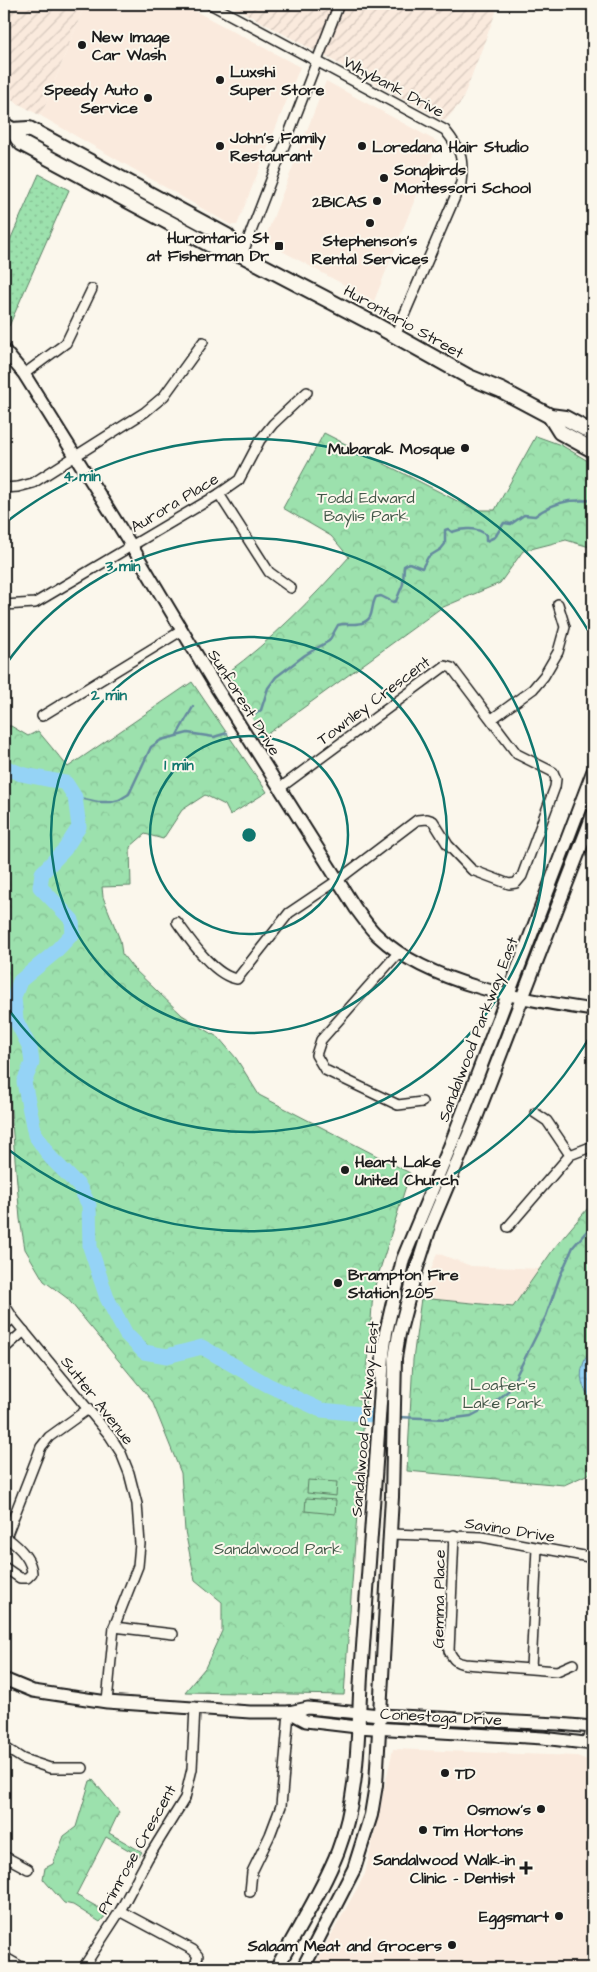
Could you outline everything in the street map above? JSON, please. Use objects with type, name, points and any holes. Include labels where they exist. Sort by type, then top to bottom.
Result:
[{"type":"main road","name":"Hurontario Street","points":[[8,127],[29,129],[227,236],[242,255],[469,377],[501,390],[550,416],[565,418],[593,433]]},
{"type":"main road","name":"Hurontario Street","points":[[550,416],[560,432],[593,450]]},
{"type":"main road","name":"Sandalwood Parkway East","points":[[277,1968],[320,1891],[338,1851],[352,1801],[386,1332],[403,1259],[451,1144],[593,772]]},
{"type":"main road","name":"Sandalwood Parkway East","points":[[303,1968],[354,1869],[371,1815],[376,1785],[390,1534],[395,1358],[399,1334],[430,1227],[475,1120],[520,999],[593,814]]},
{"type":"street","name":"Whybank Drive","points":[[210,4],[445,130],[457,145],[463,164],[461,183],[395,336]]},
{"type":"street","points":[[242,255],[339,4]]},
{"type":"street","points":[[24,374],[66,343],[92,289]]},
{"type":"street","points":[[4,488],[33,483],[145,412],[164,396],[203,342]]},
{"type":"street","name":"Sunforest Drive","points":[[4,350],[24,374],[74,457],[131,545],[181,631],[356,909],[377,936],[414,961],[461,982],[520,999],[593,1010]]},
{"type":"street","name":"Aurora Place","points":[[4,605],[36,603],[219,494],[239,480],[260,440],[273,424],[307,392]]},
{"type":"street","points":[[219,494],[269,572],[291,588]]},
{"type":"street","points":[[492,719],[533,689],[544,676],[558,652],[565,627],[558,604]]},
{"type":"street","points":[[42,716],[181,631]]},
{"type":"street","name":"Townley Crescent","points":[[280,788],[444,666],[452,668],[517,754],[553,772],[556,779],[555,788],[522,876],[516,883],[509,884],[472,870],[448,845],[433,821],[427,819],[417,820],[338,880]]},
{"type":"street","points":[[177,922],[194,947],[227,978],[236,979],[289,913],[338,880]]},
{"type":"street","points":[[399,952],[321,1040],[316,1056],[325,1070],[398,1105],[422,1102]]},
{"type":"street","points":[[536,1113],[547,1121],[570,1155]]},
{"type":"street","points":[[508,1227],[570,1155],[593,1146]]},
{"type":"street","name":"Sutter Avenue","points":[[4,1304],[13,1318],[88,1409],[121,1453],[130,1473],[137,1504],[140,1544],[138,1566],[114,1627],[107,1702]]},
{"type":"street","points":[[4,1326],[13,1318]]},
{"type":"street","points":[[4,1348],[24,1331]]},
{"type":"street","points":[[4,1566],[20,1578],[26,1578],[32,1573],[32,1565],[14,1544],[5,1540],[41,1447],[50,1437],[88,1409]]},
{"type":"street","name":"Savino Drive","points":[[390,1534],[482,1537],[589,1557],[593,1560]]},
{"type":"street","name":"Gemma Place","points":[[454,1535],[449,1652],[452,1658],[459,1664],[531,1668],[557,1672],[573,1664]]},
{"type":"street","points":[[531,1668],[537,1548]]},
{"type":"street","points":[[114,1627],[173,1634]]},
{"type":"street","name":"Conestoga Drive","points":[[4,1678],[33,1691],[107,1702],[250,1712],[289,1712],[308,1708],[380,1715],[593,1726]]},
{"type":"street","name":"Primrose Crescent","points":[[83,1968],[120,1911],[148,1858],[185,1798],[192,1769],[195,1707]]},
{"type":"street","points":[[250,1892],[252,1872],[270,1835],[281,1806],[289,1712]]},
{"type":"street","name":"Conestoga Drive","points":[[289,1712],[306,1721],[357,1727],[591,1743]]},
{"type":"street","points":[[481,1734],[482,1720]]},
{"type":"street","points":[[591,1743],[593,1726]]},
{"type":"street","points":[[4,1747],[23,1758],[50,1768],[83,1768]]},
{"type":"street","points":[[4,1856],[28,1869]]},
{"type":"street","points":[[120,1911],[193,1950],[198,1956],[194,1968]]},
{"type":"street","points":[[4,1957],[23,1968]]},
{"type":"shaded area","points":[[4,4],[85,4],[41,116],[4,96]]},
{"type":"shaded area","points":[[85,4],[182,4],[300,67],[237,225],[231,225],[41,116]]},
{"type":"shaded area","points":[[228,4],[499,4],[462,101],[445,121]]},
{"type":"shaded area","points":[[326,81],[438,142],[374,301],[282,251],[282,246],[271,243],[266,236]]},
{"type":"shaded area","points":[[437,1253],[471,1266],[540,1269],[513,1307],[421,1298]]},
{"type":"shaded area","points":[[393,1749],[577,1756],[593,1762],[593,1968],[313,1968],[365,1874]]},
{"type":"green space","points":[[39,174],[69,190],[9,326],[4,320],[4,254]]},
{"type":"green space","name":"Todd Edward Baylis Park","points":[[324,433],[475,510],[495,510],[536,436],[561,445],[593,464],[593,548],[566,540],[523,551],[500,583],[441,608],[263,737],[227,673],[260,647],[291,618],[349,557],[331,536],[283,508]]},
{"type":"green space","name":"Sandalwood Park","points":[[192,682],[267,792],[230,815],[225,805],[205,795],[182,810],[163,839],[145,834],[130,847],[131,886],[102,887],[103,897],[120,940],[122,954],[133,968],[182,1015],[219,1038],[236,1058],[259,1095],[410,1173],[373,1292],[344,1695],[185,1692],[205,1668],[222,1631],[222,1602],[195,1580],[185,1531],[181,1473],[152,1401],[67,1298],[44,1281],[25,1249],[20,1219],[10,1099],[4,1085],[4,726],[11,726],[28,736],[38,731],[68,767]]},
{"type":"green space","name":"Loafer's Lake Park","points":[[593,1202],[593,1472],[564,1485],[407,1471],[413,1360],[421,1298],[513,1307],[555,1247]]},
{"type":"green space","points":[[308,1480],[337,1482],[336,1496],[307,1493]]},
{"type":"green space","points":[[306,1498],[336,1500],[335,1514],[305,1511]]},
{"type":"green space","points":[[93,1780],[119,1812],[109,1833],[142,1852],[139,1856],[106,1837],[76,1895],[108,1913],[100,1922],[73,1905],[64,1903],[43,1879],[45,1868],[53,1864],[64,1836],[76,1827],[90,1781]]},
{"type":"water","points":[[593,1344],[593,1402],[587,1394],[581,1373]]},
{"type":"waterway","points":[[254,715],[261,710],[268,688],[276,677],[305,655],[329,641],[338,625],[359,624],[367,620],[371,615],[376,597],[381,596],[393,602],[396,601],[403,584],[404,566],[409,563],[422,568],[428,557],[441,549],[445,544],[445,530],[448,529],[452,532],[474,529],[483,532],[486,535],[486,541],[495,537],[504,523],[511,524],[524,515],[535,516],[564,502],[593,500]]},
{"type":"waterway","points":[[177,735],[193,707]]},
{"type":"waterway","points":[[75,797],[98,802],[119,800],[129,794],[151,747],[161,740],[188,733],[214,737],[227,733]]},
{"type":"waterway","points":[[4,767],[21,774],[66,783],[75,797],[79,827],[65,849],[42,873],[40,887],[72,920],[73,933],[54,953],[20,981],[14,997],[16,1020],[30,1048],[32,1063],[24,1082],[35,1135],[51,1158],[79,1186],[89,1205],[90,1247],[107,1298],[126,1334],[144,1352],[167,1356],[202,1347],[268,1385],[321,1410],[373,1415]]},
{"type":"waterway","points":[[397,1417],[448,1419],[471,1416],[492,1405],[509,1390],[546,1316],[560,1276],[573,1247],[593,1224]]},
{"type":"place","name":"New Image Car Wash","points":[[82,45]]},
{"type":"place","name":"Luxshi Super Store","points":[[220,80]]},
{"type":"place","name":"Speedy Auto Service","points":[[148,98]]},
{"type":"place","name":"John's Family Restaurant","points":[[220,146]]},
{"type":"place","name":"Loredana Hair Studio","points":[[362,146]]},
{"type":"place","name":"Songbirds Montessori School","points":[[384,178]]},
{"type":"place","name":"2BICAS","points":[[377,201]]},
{"type":"place","name":"Stephenson's Rental Services","points":[[370,223]]},
{"type":"place","name":"Hurontario St at Fisherman Dr","points":[[279,246]]},
{"type":"place","name":"Mubarak Mosque","points":[[465,448]]},
{"type":"place","name":"Heart Lake United Church","points":[[345,1170]]},
{"type":"place","name":"Brampton Fire Station 205","points":[[338,1283]]},
{"type":"place","name":"TD","points":[[445,1773]]},
{"type":"place","name":"Osmow's","points":[[541,1809]]},
{"type":"place","name":"Tim Hortons","points":[[423,1830]]},
{"type":"place","name":"Sandalwood Walk-in Clinic - Dentist","points":[[526,1868]]},
{"type":"place","name":"Eggsmart","points":[[559,1916]]},
{"type":"place","name":"Salaam Meat and Grocers","points":[[452,1945]]}]
